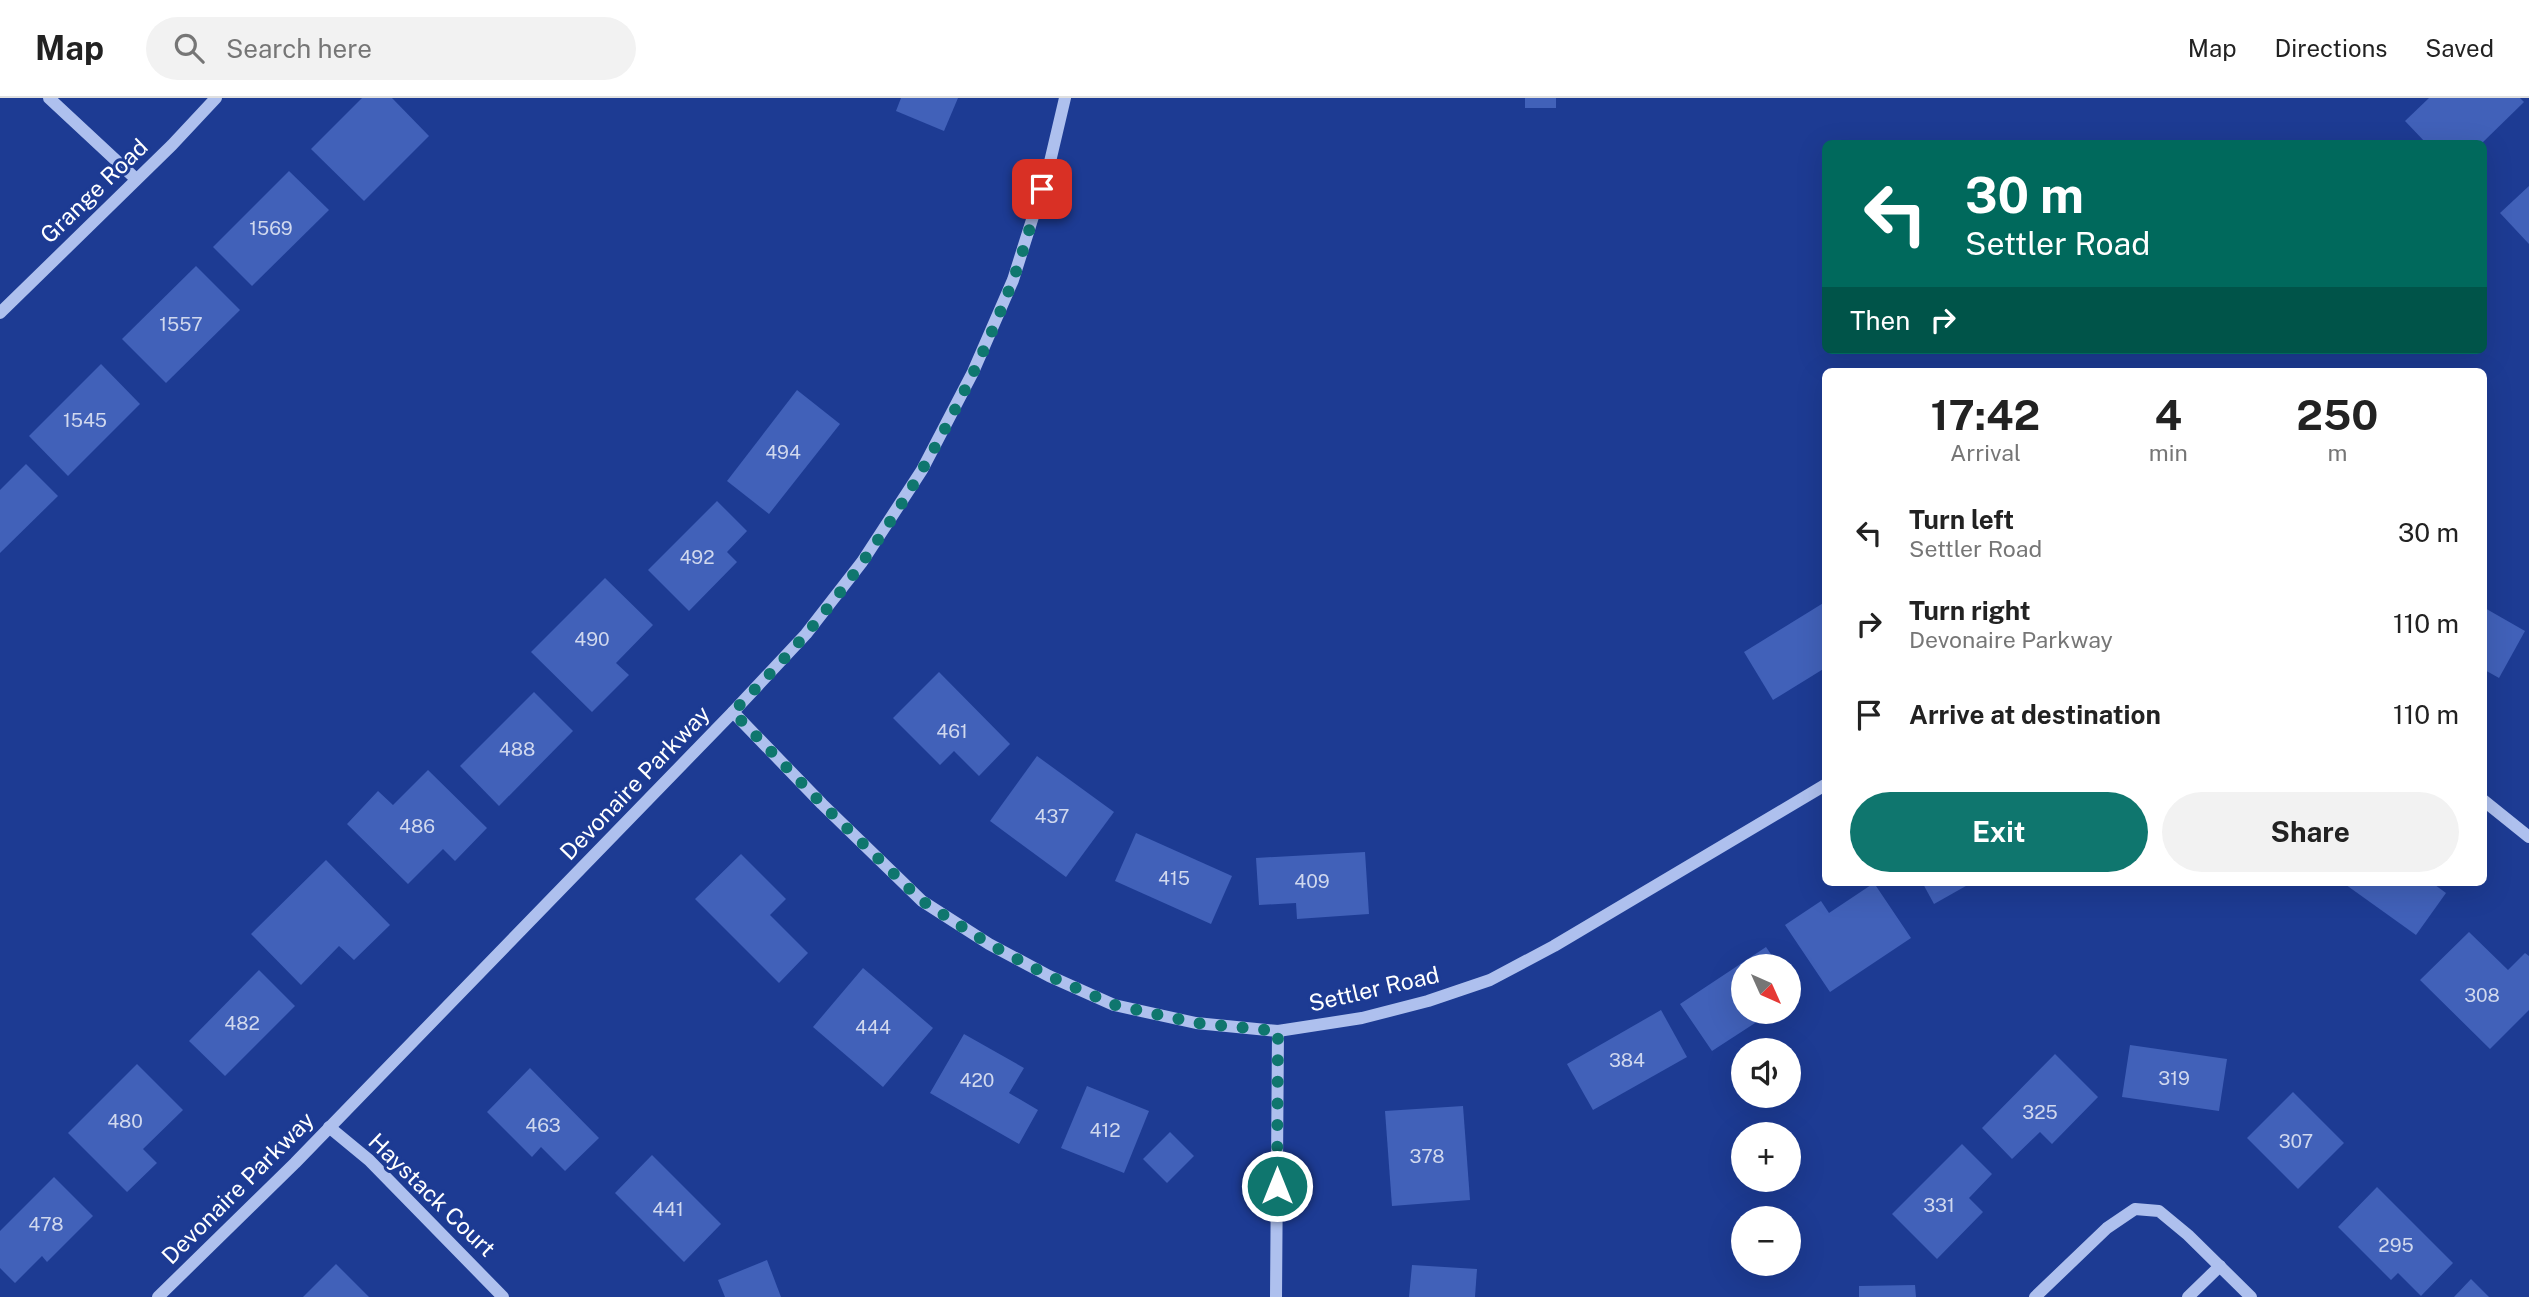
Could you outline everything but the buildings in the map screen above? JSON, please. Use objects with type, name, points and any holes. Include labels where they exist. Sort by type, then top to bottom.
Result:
[{"type":"street","points":[[49,98],[136,179]]},
{"type":"street","name":"Grange Road","points":[[0,313],[216,98]]},
{"type":"street","name":"Devonaire Parkway","points":[[158,1297],[295,1163],[733,712],[806,634],[862,562],[922,470],[973,372],[1013,280],[1049,166],[1065,98]]},
{"type":"street","name":"Settler Road","points":[[733,712],[822,804],[922,901],[989,944],[1049,976],[1115,1005],[1196,1023],[1278,1031],[1362,1018],[1428,1001],[1490,980],[1553,946],[1822,787]]},
{"type":"street","points":[[2487,803],[2529,837]]},
{"type":"street","points":[[1276,1297],[1278,1031]]},
{"type":"street","name":"Haystack Court","points":[[329,1127],[369,1160],[503,1297]]},
{"type":"street","points":[[2035,1297],[2107,1228],[2135,1209],[2159,1211],[2251,1297]]},
{"type":"street","points":[[2188,1297],[2220,1266]]},
{"type":"route","points":[[1042,189],[1013,280],[973,372],[922,470],[862,562],[806,634],[733,712],[873,855],[922,901],[989,944],[1049,976],[1115,1005],[1196,1023],[1278,1031],[1277,1186]]}]
